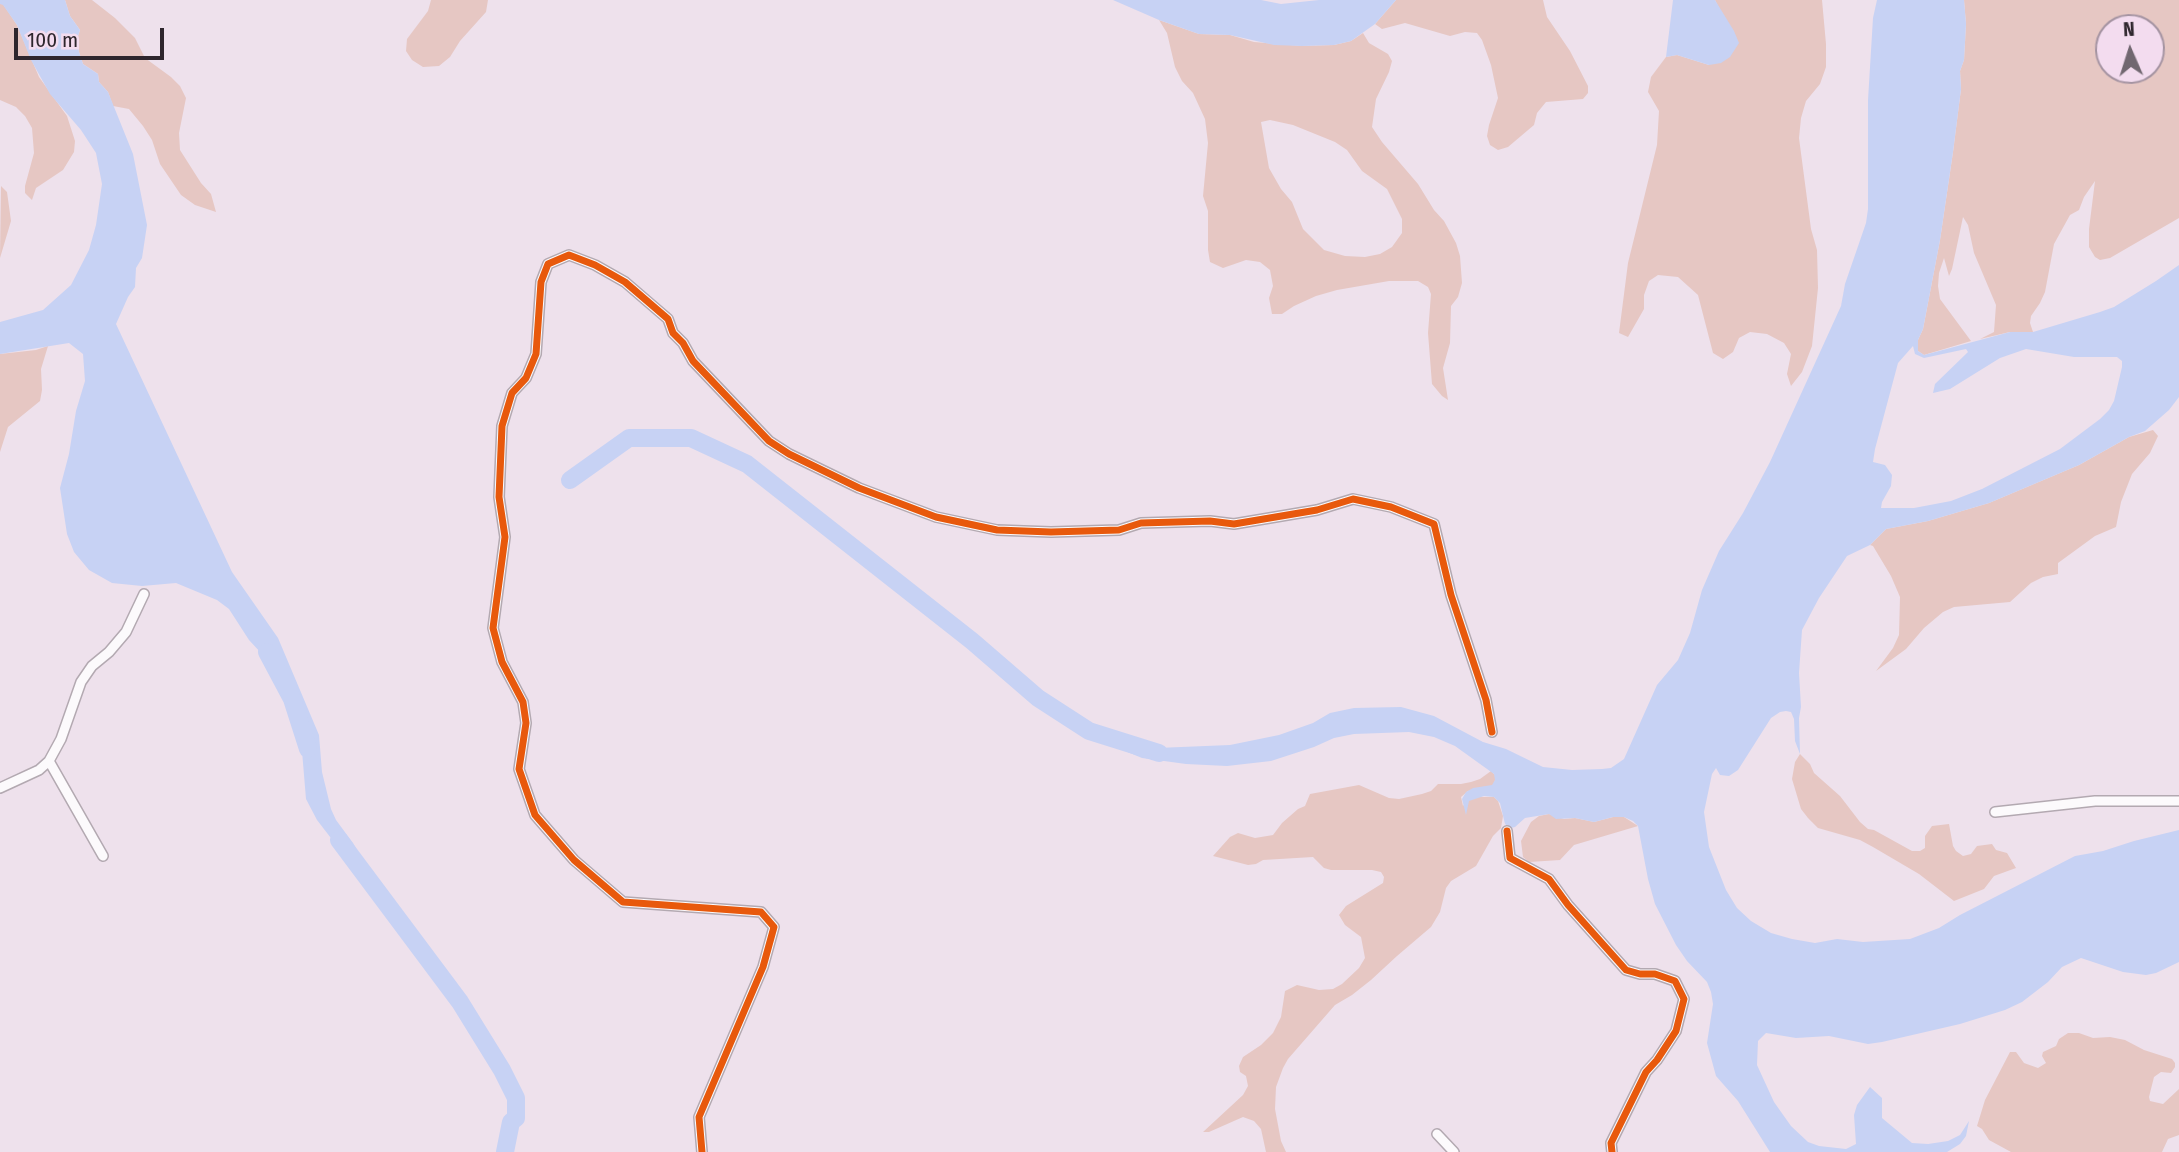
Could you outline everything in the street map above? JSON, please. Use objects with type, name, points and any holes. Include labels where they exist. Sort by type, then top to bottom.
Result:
[{"type":"street","points":[[702,1152],[699,1117],[763,967],[774,927],[761,912],[623,902],[574,860],[535,815],[519,769],[526,723],[523,702],[502,662],[493,628],[505,537],[499,497],[502,426],[512,393],[526,378],[536,354],[541,282],[548,264],[569,255],[595,265],[625,282],[668,319],[673,333],[693,361],[769,441],[789,454],[859,488],[936,517],[997,530],[1119,530],[1141,523],[1210,521],[1234,524],[1317,510],[1353,499],[1391,507],[1434,524],[1451,595],[1486,700],[1492,732]]},
{"type":"street","points":[[0,788],[39,770],[49,761],[61,738],[81,682],[92,666],[109,652],[126,632],[144,594]]},
{"type":"street","points":[[49,761],[103,856]]},
{"type":"street","points":[[1995,812],[2095,801],[2179,801]]},
{"type":"street","points":[[1507,831],[1510,858],[1549,879],[1568,905],[1626,970],[1640,975],[1655,974],[1675,981],[1684,999],[1676,1031],[1646,1072],[1611,1143],[1612,1152]]},
{"type":"street","points":[[1437,1134],[1454,1152]]},
{"type":"shaded area","points":[[65,0],[92,0],[135,38],[145,58],[180,86],[186,98],[179,133],[180,150],[211,194],[216,212],[195,205],[181,195],[160,164],[152,140],[143,126],[129,109],[113,106],[108,92],[99,82],[98,74],[83,64],[77,39],[80,30],[70,16]]},
{"type":"shaded area","points":[[431,0],[488,0],[486,12],[460,41],[450,57],[439,66],[423,67],[412,60],[406,51],[407,39],[428,11]]},
{"type":"shaded area","points":[[1396,0],[1543,0],[1547,17],[1570,51],[1588,86],[1588,93],[1583,99],[1546,102],[1537,113],[1534,125],[1508,147],[1498,150],[1490,145],[1487,136],[1498,98],[1482,40],[1477,33],[1465,32],[1450,36],[1405,23],[1382,29],[1375,24]]},
{"type":"shaded area","points":[[1715,0],[1822,0],[1826,67],[1820,84],[1806,101],[1799,138],[1811,229],[1817,250],[1818,288],[1812,346],[1802,372],[1791,386],[1787,374],[1791,354],[1784,343],[1767,334],[1750,332],[1739,338],[1733,352],[1723,359],[1713,353],[1698,295],[1678,277],[1658,275],[1649,281],[1644,295],[1644,309],[1628,337],[1619,333],[1628,263],[1657,145],[1659,111],[1648,92],[1651,77],[1666,57],[1677,55],[1709,65],[1721,13]]},
{"type":"shaded area","points":[[1964,0],[2179,0],[2179,218],[2110,258],[2100,260],[2089,247],[2095,181],[2079,210],[2070,215],[2054,244],[2045,292],[2031,316],[2033,332],[2010,332],[1980,339],[1994,332],[1996,305],[1974,253],[1968,225],[1963,217],[1952,269],[1949,276],[1944,258],[1938,286],[1940,299],[1971,341],[1924,355],[1918,351],[1918,340],[1923,329],[1940,240],[1961,89],[1960,71],[1964,60]]},
{"type":"shaded area","points":[[0,4],[3,4],[17,25],[39,77],[67,116],[75,141],[74,152],[63,170],[36,188],[32,200],[25,193],[25,186],[34,153],[32,128],[16,107],[0,100]]},
{"type":"shaded area","points":[[1159,20],[1199,34],[1230,35],[1254,42],[1302,46],[1334,45],[1351,41],[1363,33],[1369,43],[1388,54],[1392,61],[1376,99],[1372,127],[1444,221],[1460,256],[1462,283],[1458,297],[1451,306],[1450,343],[1443,368],[1448,400],[1432,384],[1428,333],[1431,294],[1428,287],[1418,281],[1389,281],[1337,290],[1316,296],[1282,314],[1272,314],[1269,298],[1273,286],[1270,270],[1260,262],[1246,260],[1223,268],[1210,262],[1208,211],[1203,196],[1208,143],[1205,119],[1193,93],[1182,81],[1175,67],[1167,33]],"holes":[[[1270,120],[1293,125],[1335,142],[1347,150],[1362,171],[1387,189],[1402,219],[1402,233],[1392,247],[1380,254],[1365,257],[1345,256],[1324,250],[1303,229],[1292,202],[1269,168],[1261,122]]]},
{"type":"shaded area","points":[[1,186],[7,192],[11,221],[0,258]]},
{"type":"shaded area","points":[[48,346],[41,369],[40,401],[8,427],[0,452],[0,354]]},
{"type":"shaded area","points":[[2153,430],[2158,436],[2150,453],[2132,474],[2121,502],[2116,527],[2095,536],[2058,563],[2058,574],[2031,583],[2010,602],[1954,607],[1943,612],[1924,628],[1906,649],[1876,671],[1899,635],[1900,597],[1891,576],[1870,545],[1886,529],[1928,521],[1989,503],[2079,465],[2129,437]]},
{"type":"shaded area","points":[[1800,754],[1810,764],[1814,773],[1840,796],[1868,829],[1912,851],[1920,851],[1925,848],[1925,836],[1932,826],[1949,824],[1953,846],[1963,856],[1971,854],[1977,846],[1992,844],[1996,850],[2007,853],[2016,868],[1994,876],[1984,889],[1954,901],[1919,874],[1860,840],[1818,828],[1801,809],[1792,779],[1795,762]]},
{"type":"shaded area","points":[[1491,771],[1496,776],[1493,789],[1468,791],[1461,797],[1463,806],[1467,800],[1476,797],[1494,797],[1503,816],[1501,828],[1493,836],[1476,866],[1451,881],[1446,888],[1440,912],[1431,927],[1371,980],[1335,1005],[1283,1068],[1276,1087],[1275,1109],[1281,1141],[1286,1152],[1266,1152],[1261,1129],[1254,1121],[1243,1117],[1209,1132],[1203,1132],[1243,1095],[1248,1086],[1246,1076],[1240,1072],[1239,1066],[1243,1057],[1273,1033],[1281,1017],[1285,991],[1297,985],[1319,990],[1333,989],[1359,968],[1365,958],[1361,937],[1345,925],[1339,915],[1346,906],[1383,883],[1384,877],[1381,872],[1372,870],[1331,870],[1324,868],[1313,857],[1263,860],[1248,865],[1213,856],[1230,837],[1238,833],[1255,838],[1273,835],[1282,823],[1305,806],[1310,794],[1359,785],[1389,798],[1399,799],[1431,791],[1438,784],[1471,782]]},
{"type":"shaded area","points":[[1549,814],[1564,819],[1594,822],[1624,817],[1638,826],[1574,845],[1560,860],[1529,862],[1523,857],[1521,841],[1531,822],[1539,816]]},
{"type":"shaded area","points":[[2068,1033],[2125,1040],[2144,1050],[2172,1059],[2175,1067],[2171,1073],[2161,1072],[2154,1077],[2149,1097],[2150,1101],[2163,1104],[2179,1089],[2179,1135],[2168,1139],[2162,1152],[2011,1152],[1989,1140],[1977,1126],[1985,1100],[2010,1052],[2016,1052],[2024,1063],[2038,1068],[2046,1063],[2043,1052],[2056,1046],[2059,1039]]},
{"type":"water","points":[[0,0],[65,0],[70,16],[80,30],[77,39],[83,64],[98,74],[99,82],[108,92],[133,154],[147,225],[142,258],[136,268],[135,287],[116,324],[232,572],[278,638],[319,735],[322,772],[331,809],[364,862],[344,855],[317,820],[306,799],[299,715],[295,699],[275,668],[249,640],[229,609],[217,600],[176,583],[142,586],[112,583],[89,570],[74,552],[67,534],[60,488],[85,381],[83,354],[69,343],[0,354],[0,322],[43,310],[71,285],[89,250],[102,184],[96,153],[81,130],[50,94],[31,60],[17,25],[0,4]]},
{"type":"water","points":[[1113,0],[1261,0],[1281,4],[1319,0],[1396,0],[1375,24],[1351,41],[1334,45],[1302,46],[1274,45],[1230,35],[1199,34]]},
{"type":"water","points":[[1673,0],[1715,0],[1739,43],[1730,57],[1721,63],[1709,65],[1677,55],[1666,57]]},
{"type":"water","points":[[1877,0],[1964,0],[1964,60],[1960,71],[1961,89],[1953,152],[1940,240],[1923,329],[1918,340],[1918,351],[1924,355],[2010,332],[2033,332],[2100,312],[2114,307],[2179,265],[2179,397],[2169,410],[2145,431],[2079,465],[1989,503],[1928,521],[1886,529],[1870,545],[1847,556],[1819,598],[1802,630],[1799,673],[1800,754],[1795,741],[1791,712],[1780,712],[1771,718],[1738,770],[1729,776],[1720,775],[1716,768],[1712,774],[1704,812],[1709,847],[1726,890],[1737,908],[1751,921],[1771,933],[1792,939],[1815,943],[1837,939],[1863,942],[1910,939],[1939,928],[2075,856],[2179,830],[2179,962],[2146,975],[2123,972],[2081,958],[2062,967],[2022,1002],[2005,1010],[1960,1024],[1882,1042],[1868,1044],[1829,1036],[1796,1038],[1766,1033],[1758,1041],[1757,1065],[1774,1102],[1791,1126],[1808,1142],[1846,1149],[1856,1144],[1854,1115],[1857,1105],[1870,1087],[1882,1098],[1882,1118],[1912,1143],[1948,1141],[1960,1135],[1969,1121],[1966,1136],[1960,1144],[1947,1152],[1770,1152],[1738,1101],[1716,1076],[1707,1043],[1713,1004],[1711,992],[1707,982],[1676,945],[1655,904],[1638,826],[1633,821],[1624,817],[1594,822],[1575,818],[1556,819],[1549,814],[1525,818],[1511,828],[1505,824],[1500,803],[1494,797],[1484,796],[1469,801],[1466,815],[1462,799],[1466,792],[1492,785],[1494,774],[1455,746],[1434,737],[1409,732],[1354,734],[1334,738],[1271,761],[1227,766],[1142,758],[1116,744],[1157,748],[1230,745],[1279,735],[1313,723],[1330,713],[1354,708],[1401,707],[1434,716],[1483,742],[1506,749],[1543,767],[1602,769],[1611,768],[1624,759],[1657,685],[1678,660],[1690,633],[1702,590],[1719,551],[1770,462],[1841,306],[1868,209],[1868,100],[1873,18]],"holes":[[[1913,346],[1915,354],[1924,358],[1966,349],[1968,352],[1935,384],[1933,393],[1950,389],[2000,358],[2026,349],[2074,357],[2117,357],[2122,361],[2122,367],[2114,401],[2109,410],[2060,449],[1982,489],[1951,501],[1914,508],[1881,508],[1891,486],[1892,475],[1885,465],[1873,462],[1875,449],[1898,363]]]},
{"type":"waterway","points":[[570,480],[629,438],[691,438],[747,464],[972,641],[1038,698],[1089,731],[1159,753]]},
{"type":"waterway","points":[[267,652],[292,699],[308,749]]},
{"type":"waterway","points":[[339,840],[460,1002],[502,1070],[516,1098],[516,1118],[511,1122],[505,1152]]},
{"type":"cycle path","points":[[702,1152],[699,1117],[763,967],[774,927],[761,912],[623,902],[574,860],[535,815],[519,769],[526,723],[523,702],[502,662],[493,628],[505,537],[499,497],[502,426],[512,393],[526,378],[536,354],[541,282],[548,264],[569,255],[595,265],[625,282],[668,319],[673,333],[683,343],[693,361],[769,441],[789,454],[859,488],[936,517],[997,530],[1119,530],[1141,523],[1210,521],[1234,524],[1317,510],[1353,499],[1391,507],[1434,524],[1451,595],[1486,700],[1492,732]]},
{"type":"cycle path","points":[[1507,831],[1510,858],[1549,879],[1568,905],[1626,970],[1655,974],[1675,981],[1684,999],[1676,1031],[1646,1072],[1611,1143],[1612,1152]]}]
